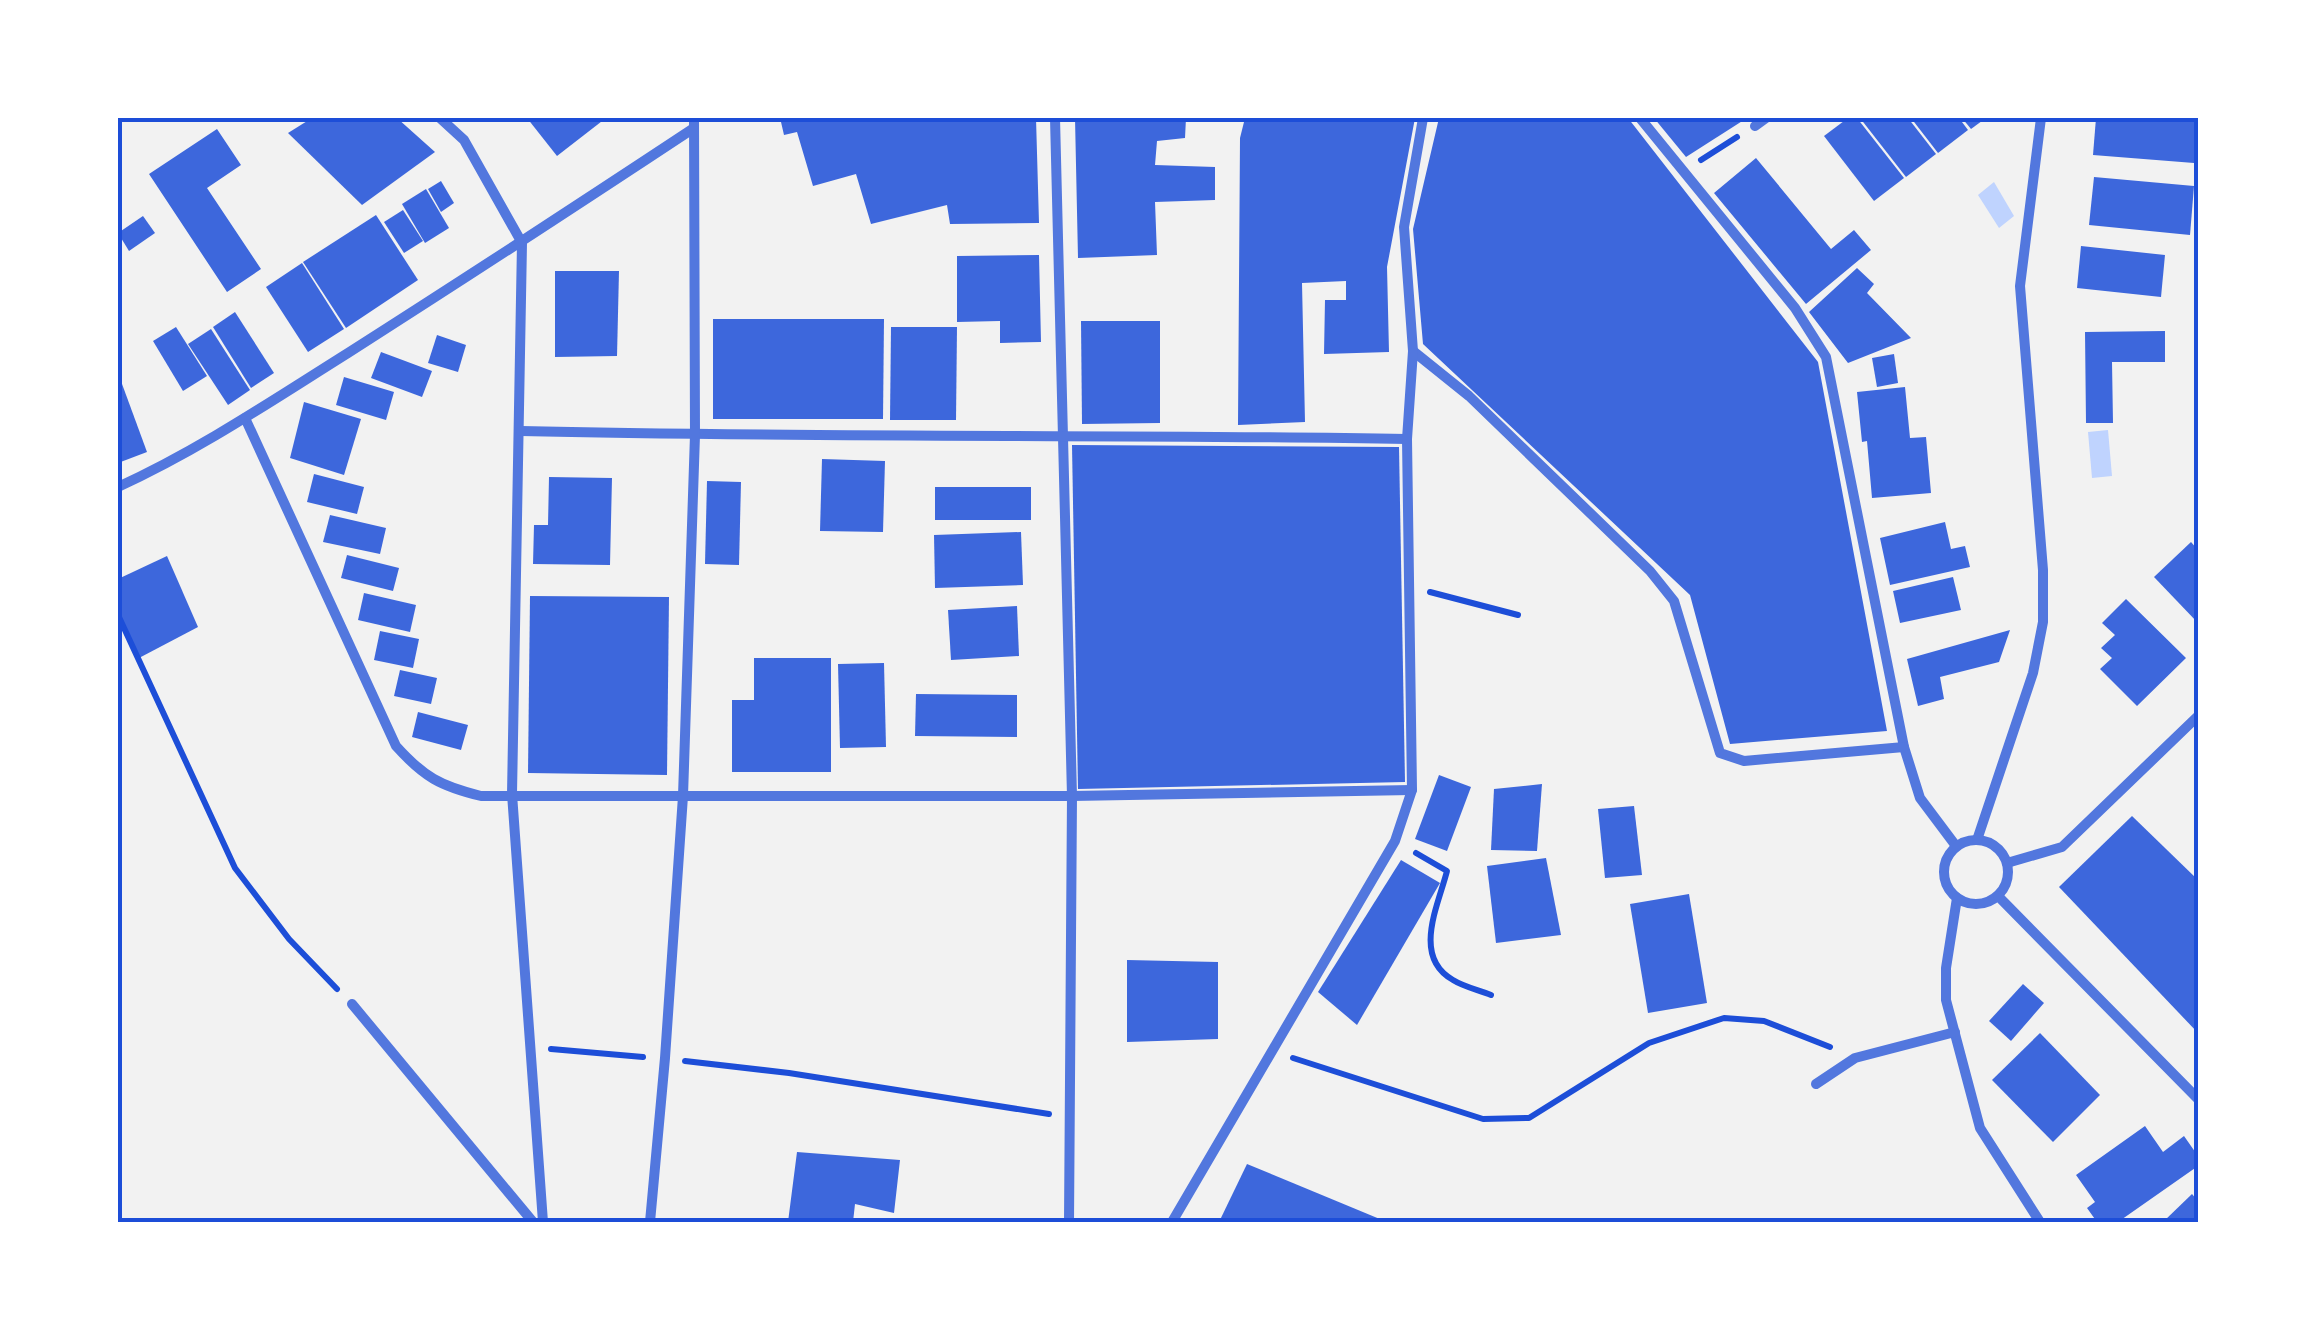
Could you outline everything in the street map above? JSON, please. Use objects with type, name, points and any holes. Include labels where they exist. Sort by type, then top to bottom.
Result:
[{"type":"street","points":[[440,118],[464,140],[522,243],[512,794],[543,1222]]},
{"type":"street","points":[[1055,118],[1072,796],[1069,1222]]},
{"type":"street","points":[[1172,1222],[1395,841],[1412,790],[1407,439],[1413,352],[1404,227],[1423,118]]},
{"type":"street","points":[[1640,118],[1795,308],[1826,357],[1904,747],[1920,798],[1956,846]]},
{"type":"street","points":[[1755,126],[1766,118]]},
{"type":"street","points":[[1977,840],[2032,673],[2042,622],[2043,570],[2020,286],[2040,118]]},
{"type":"street","points":[[118,487],[245,418],[522,243],[694,123]]},
{"type":"street","points":[[650,1222],[683,796],[695,435],[694,123]]},
{"type":"street","points":[[1413,352],[1469,396],[1650,571],[1674,601],[1720,753],[1744,760],[1904,747]]},
{"type":"street","points":[[245,418],[396,746],[421,775],[453,790],[481,796],[1072,796],[1412,790]]},
{"type":"street","points":[[521,431],[1407,439]]},
{"type":"street","points":[[2007,864],[2062,848],[2198,716]]},
{"type":"street","points":[[1977,840],[1996,846],[2007,864],[2008,877],[1998,896],[1978,904],[1956,898],[1948,888],[1943,869],[1956,846],[1977,840]]},
{"type":"street","points":[[1998,896],[2198,1099]]},
{"type":"street","points":[[1956,898],[1946,968],[1946,1000],[1980,1128],[2040,1222]]},
{"type":"street","points":[[352,1004],[534,1222]]},
{"type":"street","points":[[1816,1084],[1854,1058],[1956,1032]]},
{"type":"path","points":[[1683,172],[1755,126]]},
{"type":"path","points":[[1409,587],[1518,614]]},
{"type":"path","points":[[118,615],[235,868],[289,939],[352,1004]]},
{"type":"path","points":[[1395,841],[1447,870],[1429,939],[1432,962],[1452,980],[1491,995]]},
{"type":"path","points":[[1273,1050],[1483,1119],[1529,1118],[1649,1043],[1724,1018],[1764,1021],[1854,1058]]},
{"type":"path","points":[[531,1048],[789,1073],[1070,1117]]},
{"type":"water","points":[[1994,182],[2014,216],[1999,228],[1978,195]]},
{"type":"water","points":[[2108,430],[2112,476],[2092,478],[2088,432]]},
{"type":"building","points":[[312,118],[397,118],[435,152],[362,205],[288,133]]},
{"type":"building","points":[[527,118],[606,118],[557,156]]},
{"type":"building","points":[[795,118],[1036,118],[1039,223],[950,224],[947,205],[871,224],[856,174],[813,186],[797,132],[784,135],[781,122]]},
{"type":"building","points":[[1075,118],[1186,118],[1185,138],[1157,141],[1155,165],[1215,167],[1215,200],[1155,202],[1157,255],[1078,258]]},
{"type":"building","points":[[1245,118],[1415,118],[1387,267],[1389,352],[1324,354],[1325,300],[1346,300],[1346,281],[1302,283],[1305,422],[1238,425],[1240,138]]},
{"type":"building","points":[[1439,118],[1628,118],[1818,362],[1887,731],[1730,744],[1690,595],[1423,344],[1413,229]]},
{"type":"building","points":[[1654,118],[1747,118],[1686,157]]},
{"type":"building","points":[[1848,118],[1857,118],[1904,178],[1874,201],[1824,136]]},
{"type":"building","points":[[1860,118],[1908,118],[1936,154],[1906,177]]},
{"type":"building","points":[[1911,118],[1959,118],[1968,130],[1938,153]]},
{"type":"building","points":[[1962,118],[1986,118],[1971,129]]},
{"type":"building","points":[[2096,118],[2198,118],[2194,163],[2093,155]]},
{"type":"building","points":[[217,129],[241,165],[207,188],[261,269],[227,292],[149,174]]},
{"type":"building","points":[[1756,158],[1831,249],[1854,230],[1871,250],[1806,304],[1714,193]]},
{"type":"building","points":[[2094,177],[2194,186],[2190,235],[2089,225]]},
{"type":"building","points":[[441,181],[454,203],[441,212],[428,189]]},
{"type":"building","points":[[426,189],[449,228],[425,243],[402,204]]},
{"type":"building","points":[[403,210],[423,241],[404,253],[384,222]]},
{"type":"building","points":[[376,215],[418,280],[346,328],[303,262]]},
{"type":"building","points":[[143,216],[155,233],[129,251],[118,233]]},
{"type":"building","points":[[2081,246],[2165,255],[2161,297],[2077,288]]},
{"type":"building","points":[[1039,255],[1041,342],[1000,343],[1000,321],[957,322],[957,256]]},
{"type":"building","points":[[302,263],[344,329],[308,352],[266,287]]},
{"type":"building","points":[[1857,268],[1874,284],[1867,293],[1911,338],[1848,363],[1809,312]]},
{"type":"building","points":[[555,271],[619,271],[617,356],[555,357]]},
{"type":"building","points":[[235,312],[274,373],[251,388],[213,327]]},
{"type":"building","points":[[713,319],[884,319],[883,419],[713,419]]},
{"type":"building","points":[[1081,321],[1160,321],[1160,423],[1082,424]]},
{"type":"building","points":[[176,327],[207,376],[183,391],[153,341]]},
{"type":"building","points":[[891,327],[957,327],[956,420],[890,420]]},
{"type":"building","points":[[211,329],[250,390],[228,405],[188,344]]},
{"type":"building","points":[[2165,331],[2165,362],[2112,362],[2113,423],[2086,423],[2085,332]]},
{"type":"building","points":[[437,335],[466,345],[458,372],[428,363]]},
{"type":"building","points":[[381,352],[432,371],[422,397],[371,378]]},
{"type":"building","points":[[1894,354],[1898,383],[1877,387],[1872,358]]},
{"type":"building","points":[[118,373],[147,452],[118,463]]},
{"type":"building","points":[[344,377],[394,392],[386,420],[336,405]]},
{"type":"building","points":[[1905,387],[1910,438],[1926,437],[1931,493],[1872,498],[1867,441],[1862,442],[1857,392]]},
{"type":"building","points":[[304,402],[361,419],[344,475],[290,458]]},
{"type":"building","points":[[1072,445],[1399,447],[1405,782],[1078,789]]},
{"type":"building","points":[[822,459],[885,461],[883,532],[820,531]]},
{"type":"building","points":[[314,474],[364,487],[357,514],[307,502]]},
{"type":"building","points":[[549,477],[612,478],[610,565],[533,564],[534,525],[548,525]]},
{"type":"building","points":[[707,481],[741,482],[739,565],[705,564]]},
{"type":"building","points":[[935,487],[1031,487],[1031,520],[935,520]]},
{"type":"building","points":[[330,515],[386,528],[380,554],[323,542]]},
{"type":"building","points":[[1945,522],[1951,549],[1965,546],[1970,567],[1890,585],[1880,538]]},
{"type":"building","points":[[1021,532],[1023,585],[935,588],[934,535]]},
{"type":"building","points":[[2191,542],[2198,550],[2198,623],[2154,577]]},
{"type":"building","points":[[347,555],[399,568],[393,591],[341,578]]},
{"type":"building","points":[[167,556],[198,627],[139,658],[118,611],[118,579]]},
{"type":"building","points":[[1953,577],[1961,610],[1900,623],[1893,591]]},
{"type":"building","points":[[364,593],[416,605],[410,632],[358,620]]},
{"type":"building","points":[[530,596],[669,597],[667,775],[528,773]]},
{"type":"building","points":[[2126,599],[2186,658],[2137,706],[2100,669],[2112,658],[2101,648],[2115,635],[2102,623]]},
{"type":"building","points":[[1017,606],[1019,656],[951,660],[948,610]]},
{"type":"building","points":[[2010,630],[1999,662],[1940,677],[1944,699],[1918,706],[1907,659]]},
{"type":"building","points":[[380,631],[419,639],[413,668],[374,660]]},
{"type":"building","points":[[754,658],[831,658],[831,772],[732,772],[732,700],[754,700]]},
{"type":"building","points":[[884,663],[886,747],[840,748],[838,664]]},
{"type":"building","points":[[400,670],[437,678],[431,704],[394,696]]},
{"type":"building","points":[[916,694],[1017,695],[1017,737],[915,736]]},
{"type":"building","points":[[418,712],[468,725],[461,750],[412,737]]},
{"type":"building","points":[[1439,775],[1471,787],[1447,851],[1415,839]]},
{"type":"building","points":[[1542,784],[1537,851],[1491,850],[1494,789]]},
{"type":"building","points":[[1634,806],[1642,875],[1605,878],[1598,809]]},
{"type":"building","points":[[2132,816],[2198,880],[2198,1033],[2059,887]]},
{"type":"building","points":[[1546,858],[1561,935],[1496,943],[1487,866]]},
{"type":"building","points":[[1401,860],[1440,883],[1357,1025],[1318,992]]},
{"type":"building","points":[[1689,894],[1707,1003],[1648,1013],[1630,904]]},
{"type":"building","points":[[1127,960],[1218,962],[1218,1039],[1127,1042]]},
{"type":"building","points":[[2023,984],[2044,1003],[2011,1041],[1989,1021]]},
{"type":"building","points":[[2040,1033],[2100,1095],[2053,1142],[1992,1080]]},
{"type":"building","points":[[2145,1126],[2163,1152],[2184,1136],[2198,1156],[2198,1166],[2118,1222],[2097,1222],[2087,1208],[2095,1202],[2076,1175]]},
{"type":"building","points":[[797,1152],[900,1160],[894,1213],[855,1204],[853,1222],[788,1222]]},
{"type":"building","points":[[1247,1164],[1387,1222],[1219,1222]]},
{"type":"building","points":[[2192,1194],[2198,1201],[2198,1222],[2163,1222]]}]
